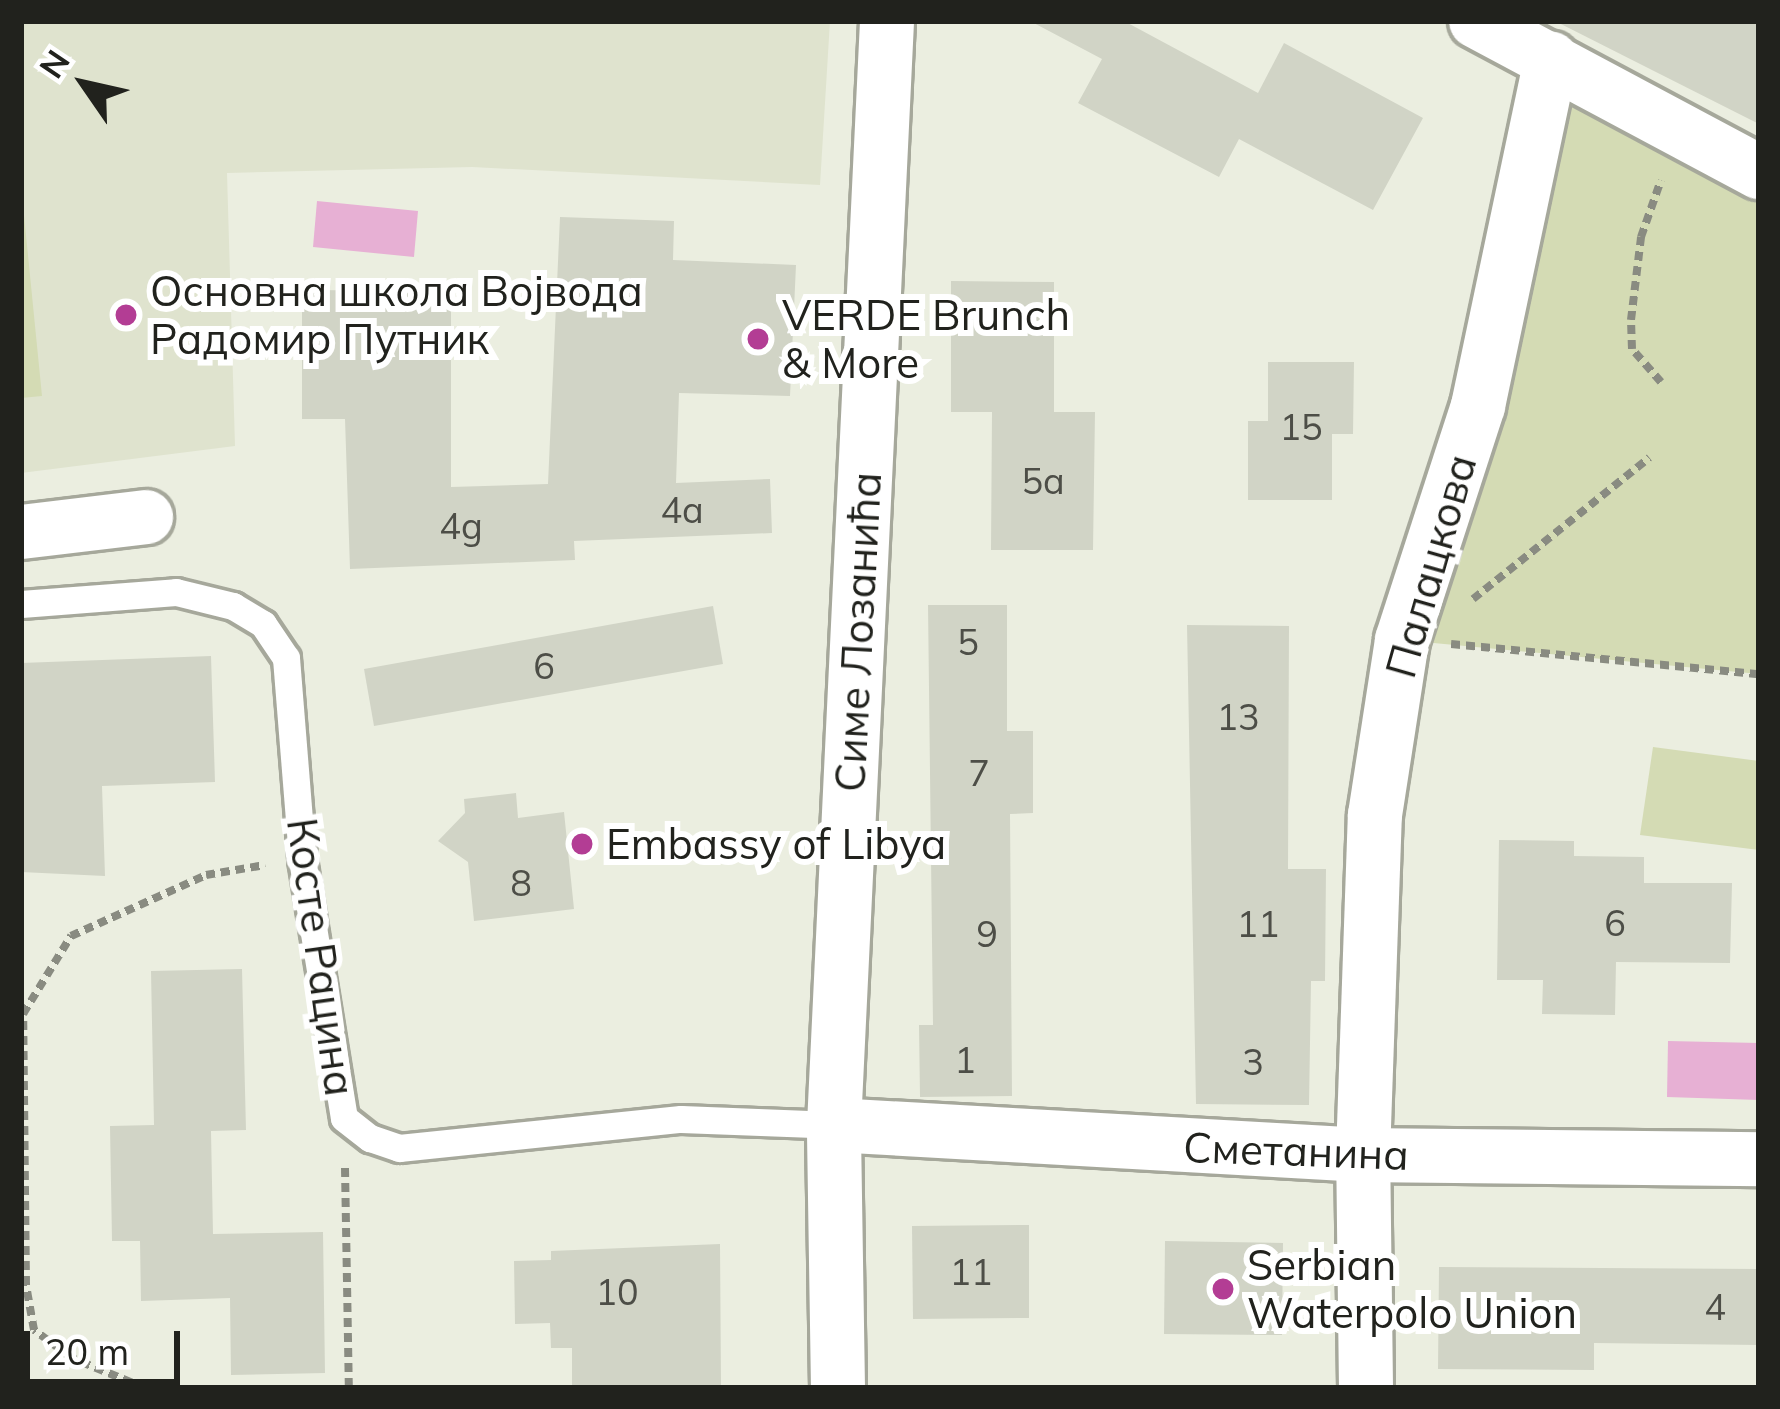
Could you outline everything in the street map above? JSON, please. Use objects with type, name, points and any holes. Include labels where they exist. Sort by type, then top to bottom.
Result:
[{"type":"street","name":"Симе Лозанића","points":[[838,1388],[834,1126],[887,21]]},
{"type":"street","points":[[1476,21],[1759,172]]},
{"type":"street","name":"Палацкова","points":[[1366,1388],[1363,1155],[1375,815],[1402,640],[1478,406],[1551,59]]},
{"type":"street","points":[[21,532],[122,520]]},
{"type":"street","name":"Сметанина","points":[[834,1126],[1363,1155],[1759,1159]]},
{"type":"lane","name":"Косте Рацина","points":[[21,604],[176,592],[233,606],[263,624],[286,658],[302,859],[344,1118],[399,1148],[682,1119],[834,1126]]},
{"type":"path","points":[[1661,382],[1632,349],[1633,285],[1680,128]]},
{"type":"path","points":[[1461,609],[1649,458]]},
{"type":"path","points":[[1447,622],[1436,643],[1759,674]]},
{"type":"path","points":[[145,1388],[72,1358],[34,1330],[26,1285],[22,1013],[71,936],[206,875],[302,859]]},
{"type":"path","points":[[344,1118],[349,1388]]},
{"type":"shaded area","name":"Основна школа Војвода Радомир Путник","points":[[21,21],[830,21],[820,185],[472,167],[227,173],[235,446],[21,473]]},
{"type":"shaded area","points":[[317,201],[418,211],[414,257],[313,247]]},
{"type":"shaded area","points":[[1668,1041],[1759,1043],[1759,1100],[1667,1097]]},
{"type":"green space","points":[[1551,59],[1759,172],[1759,674],[1402,640]]},
{"type":"green space","points":[[21,185],[42,396],[21,398]]},
{"type":"green space","points":[[1653,747],[1759,761],[1759,850],[1640,835]]},
{"type":"building","points":[[1030,21],[1124,21],[1258,93],[1284,43],[1423,118],[1373,210],[1239,139],[1219,177],[1078,103],[1102,59]]},
{"type":"building","points":[[1555,21],[1759,21],[1759,124],[1648,68]]},
{"type":"building","points":[[560,217],[674,221],[673,260],[796,265],[790,396],[679,393],[676,483],[770,479],[772,533],[574,541],[575,560],[350,569],[345,419],[302,419],[302,290],[451,291],[451,487],[548,484]]},
{"type":"building","points":[[951,281],[1054,282],[1054,412],[1095,412],[1093,550],[991,550],[992,412],[951,412]]},
{"type":"building","points":[[1268,362],[1354,362],[1353,434],[1332,434],[1332,500],[1248,500],[1248,421],[1268,421]]},
{"type":"building","points":[[928,605],[1007,605],[1007,731],[1033,731],[1033,813],[1010,814],[1012,1096],[920,1097],[919,1025],[933,1025]]},
{"type":"building","points":[[713,606],[723,664],[374,726],[364,669]]},
{"type":"building","points":[[1187,625],[1289,626],[1288,869],[1326,869],[1325,981],[1311,981],[1309,1105],[1196,1104]]},
{"type":"building","points":[[211,656],[215,782],[102,786],[105,876],[21,872],[21,663]]},
{"type":"building","points":[[516,793],[518,818],[564,812],[574,909],[474,921],[468,862],[438,841],[465,813],[464,799]]},
{"type":"building","points":[[1499,840],[1574,841],[1574,856],[1644,857],[1644,883],[1732,883],[1730,963],[1616,962],[1615,1015],[1542,1014],[1543,980],[1497,980]]},
{"type":"building","points":[[242,969],[246,1130],[211,1131],[213,1234],[323,1232],[325,1373],[231,1375],[230,1298],[141,1301],[140,1241],[112,1241],[110,1126],[154,1125],[151,971]]},
{"type":"building","points":[[1029,1225],[1029,1318],[913,1319],[912,1226]]},
{"type":"building","name":"Serbian Waterpolo Union","points":[[1165,1241],[1283,1243],[1282,1335],[1164,1334]]},
{"type":"building","points":[[720,1244],[721,1388],[572,1388],[572,1348],[551,1348],[550,1323],[515,1324],[514,1261],[551,1260],[551,1251]]},
{"type":"building","points":[[1439,1267],[1759,1269],[1759,1345],[1594,1343],[1594,1370],[1438,1369]]},
{"type":"place","name":"Основна школа Војвода Радомир Путник","points":[[126,315]]},
{"type":"place","name":"VERDE Brunch & More","points":[[758,339]]},
{"type":"place","name":"Embassy of Libya","points":[[582,844]]},
{"type":"place","name":"Serbian Waterpolo Union","points":[[1223,1289]]}]
